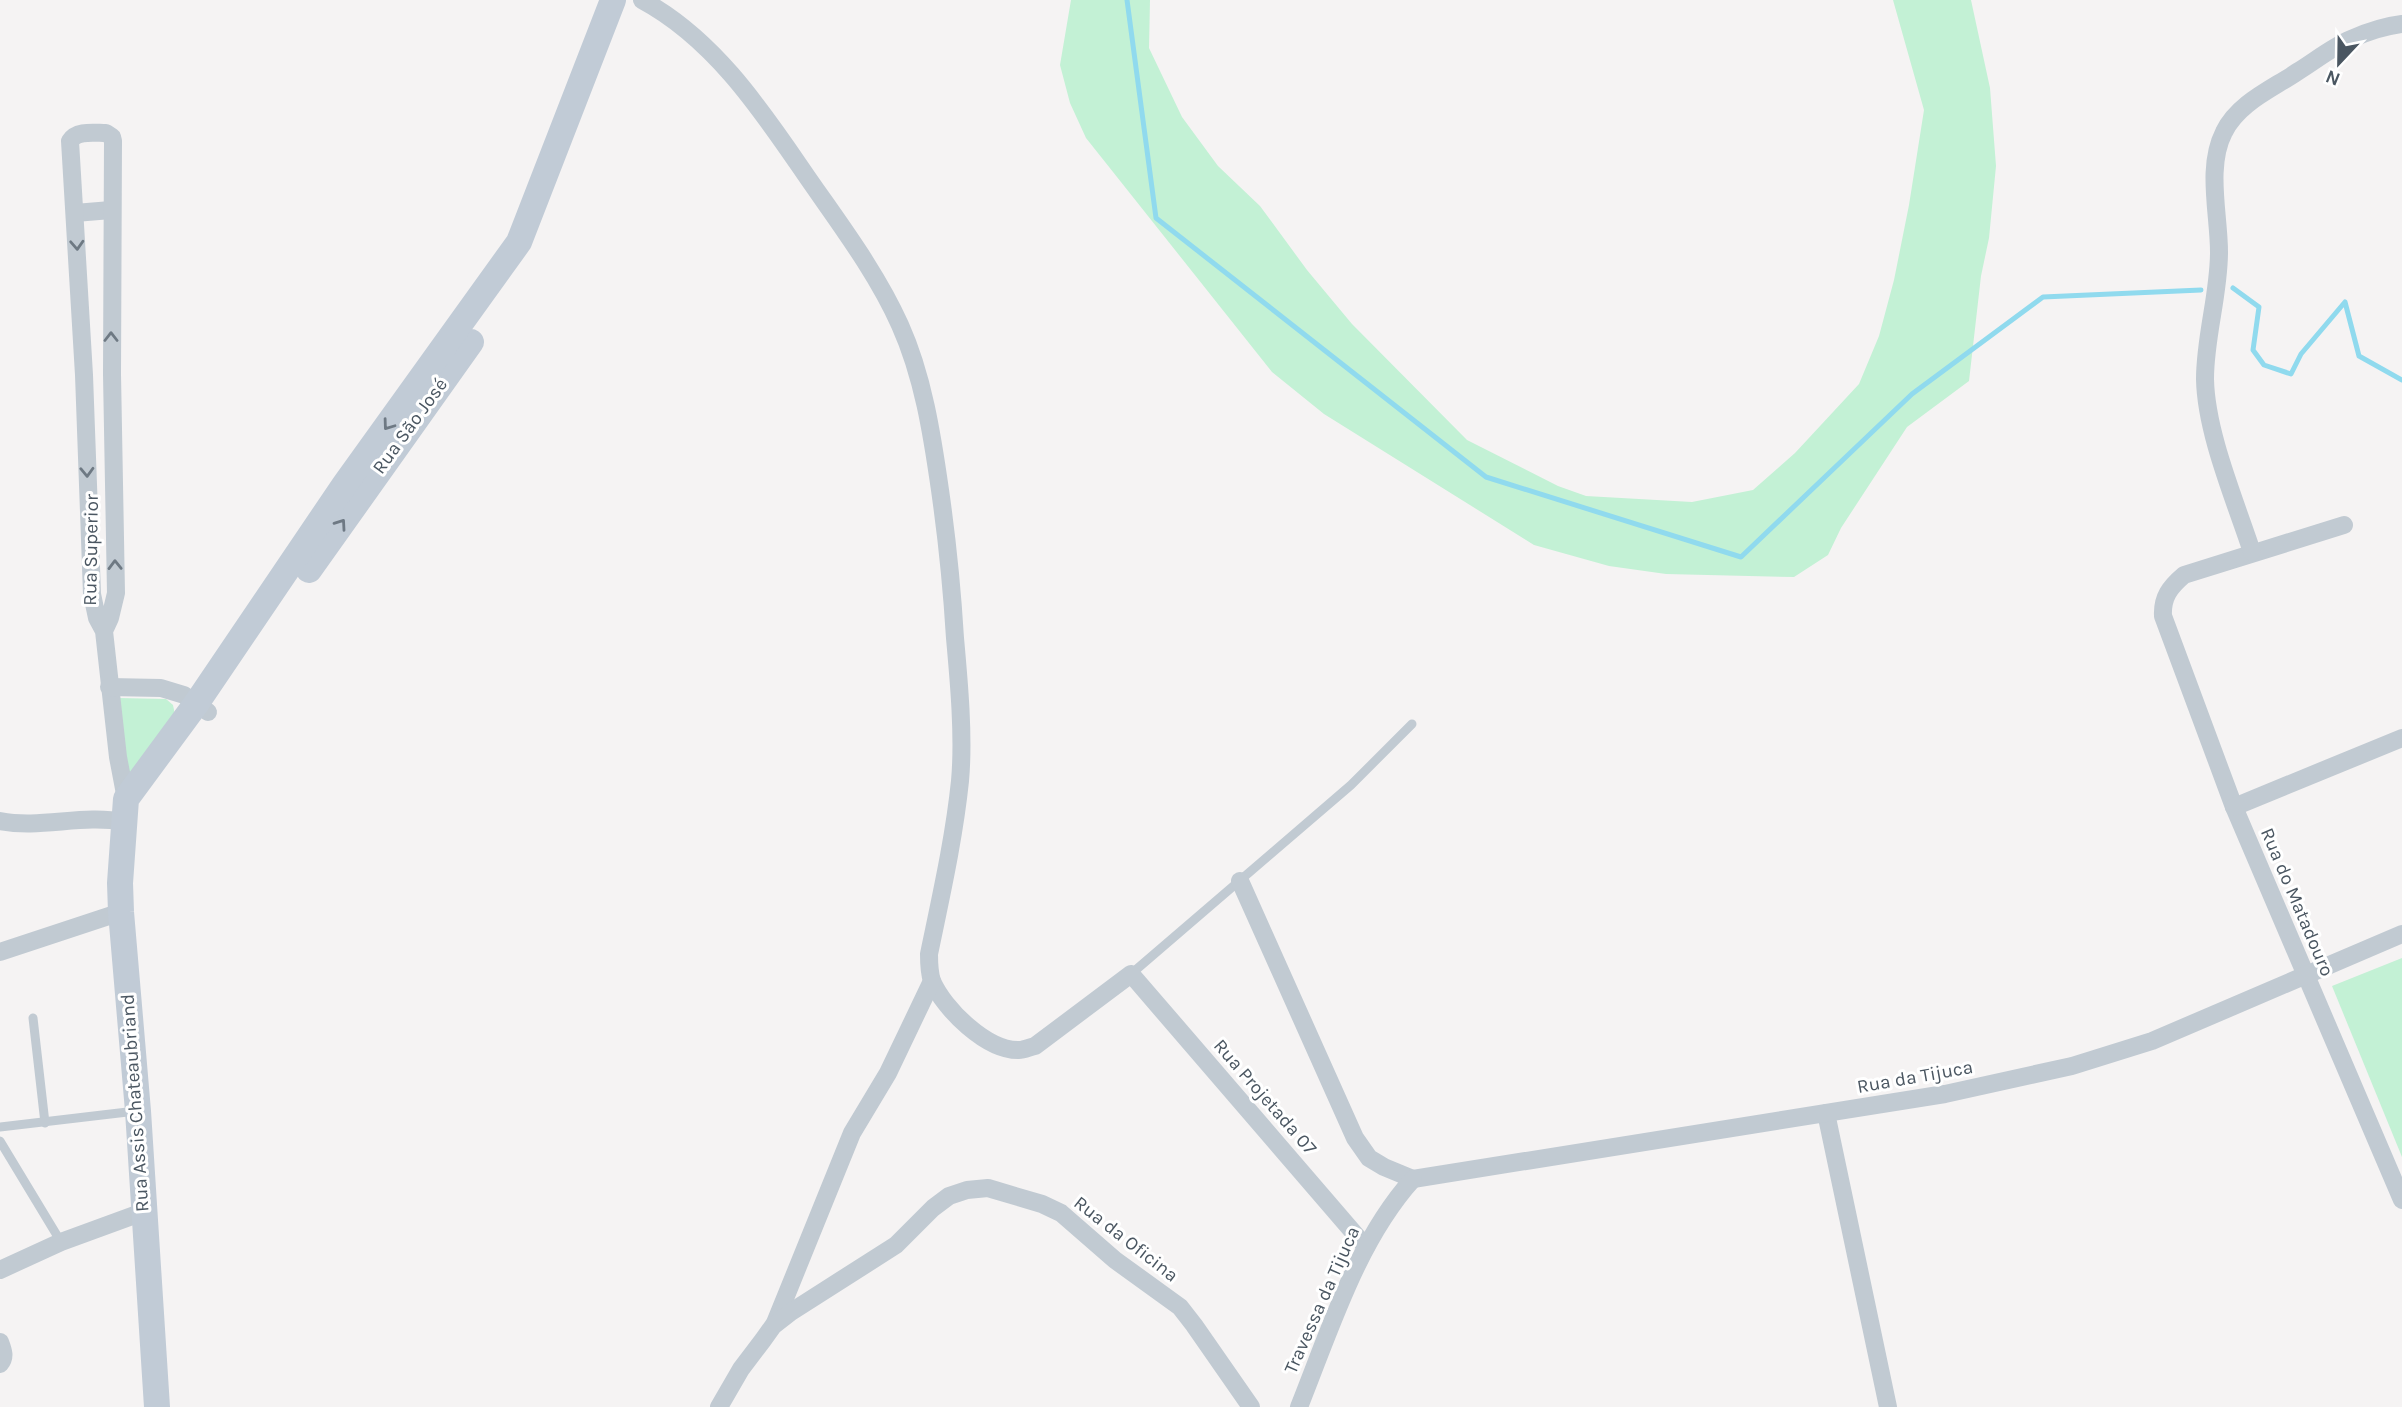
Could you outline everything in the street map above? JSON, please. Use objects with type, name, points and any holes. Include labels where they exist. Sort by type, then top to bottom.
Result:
[{"type":"street","name":"Rua São José","points":[[125,812],[202,708],[353,490],[519,242],[613,0]]},
{"type":"street","name":"Rua São José","points":[[353,490],[532,254],[549,216],[626,0]]},
{"type":"street","points":[[642,0],[673,20],[694,38],[724,67],[761,110],[870,270],[900,325],[921,386],[935,451],[951,568],[959,686],[960,778],[952,840],[929,954],[932,981],[945,1003],[979,1035],[999,1047],[1019,1050],[1035,1046],[1131,974]]},
{"type":"street","points":[[2344,525],[2252,552],[2216,439],[2205,382],[2206,349],[2218,284],[2215,160],[2225,129],[2253,100],[2342,43],[2402,24]]},
{"type":"street","name":"Rua Superior","points":[[80,133],[106,133],[113,141],[112,374],[116,593],[104,631],[97,618],[92,594],[84,375],[70,141],[80,133]]},
{"type":"street","points":[[75,213],[111,210]]},
{"type":"street","points":[[84,375],[112,374]]},
{"type":"street","name":"Rua do Matadouro","points":[[2252,552],[2184,575],[2172,585],[2166,595],[2162,606],[2163,616],[2234,807],[2402,1200]]},
{"type":"street","points":[[0,821],[30,825],[125,812],[104,631]]},
{"type":"street","points":[[109,687],[161,688],[184,695],[202,708]]},
{"type":"street","points":[[2234,807],[2402,738]]},
{"type":"street","name":"Rua Assis Chateaubriand","points":[[125,812],[120,883],[121,912],[138,1111],[157,1407]]},
{"type":"street","points":[[1240,881],[1354,1138],[1369,1158],[1413,1179]]},
{"type":"street","points":[[0,952],[121,912]]},
{"type":"street","name":"Rua da Tijuca","points":[[1413,1179],[1945,1094],[2072,1066],[2152,1041],[2402,934]]},
{"type":"street","name":"Rua Projetada 07","points":[[1131,974],[1366,1247]]},
{"type":"street","points":[[773,1326],[852,1133],[888,1073],[932,981]]},
{"type":"street","points":[[1826,1113],[1888,1407]]},
{"type":"street","name":"Travessa da Tijuca","points":[[1299,1407],[1366,1247],[1392,1201],[1413,1179]]},
{"type":"street","name":"Rua da Oficina","points":[[719,1407],[741,1369],[773,1326],[791,1311],[895,1245],[949,1196],[967,1190],[988,1188],[1061,1213],[1115,1260],[1180,1307],[1251,1407]]},
{"type":"street","points":[[0,1270],[61,1242],[143,1212]]},
{"type":"street","points":[[0,1342],[4,1357],[0,1364]]},
{"type":"lane","points":[[1131,974],[1351,785],[1412,724]]},
{"type":"lane","points":[[33,1018],[45,1123]]},
{"type":"lane","points":[[0,1126],[138,1111]]},
{"type":"lane","points":[[0,1141],[61,1242]]},
{"type":"green space","points":[[1071,0],[1150,0],[1149,48],[1182,117],[1218,166],[1260,206],[1307,270],[1352,324],[1467,440],[1558,486],[1586,496],[1692,502],[1753,490],[1795,453],[1859,384],[1879,336],[1894,280],[1924,110],[1893,0],[1971,0],[1990,88],[1996,166],[1969,381],[1907,427],[1841,528],[1828,555],[1794,577],[1666,574],[1609,566],[1534,545],[1324,414],[1272,372],[1086,138],[1070,103],[1060,65]]},
{"type":"green space","points":[[119,698],[166,699],[173,705],[175,715],[128,776]]},
{"type":"green space","points":[[2402,958],[2402,1157],[2332,986]]},
{"type":"waterway","points":[[1127,0],[1156,218],[1486,477],[1741,557],[1912,394],[2043,297],[2201,290]]},
{"type":"waterway","points":[[2233,288],[2259,307],[2253,350],[2264,365],[2291,374],[2301,354],[2345,302],[2359,356],[2402,380]]}]
